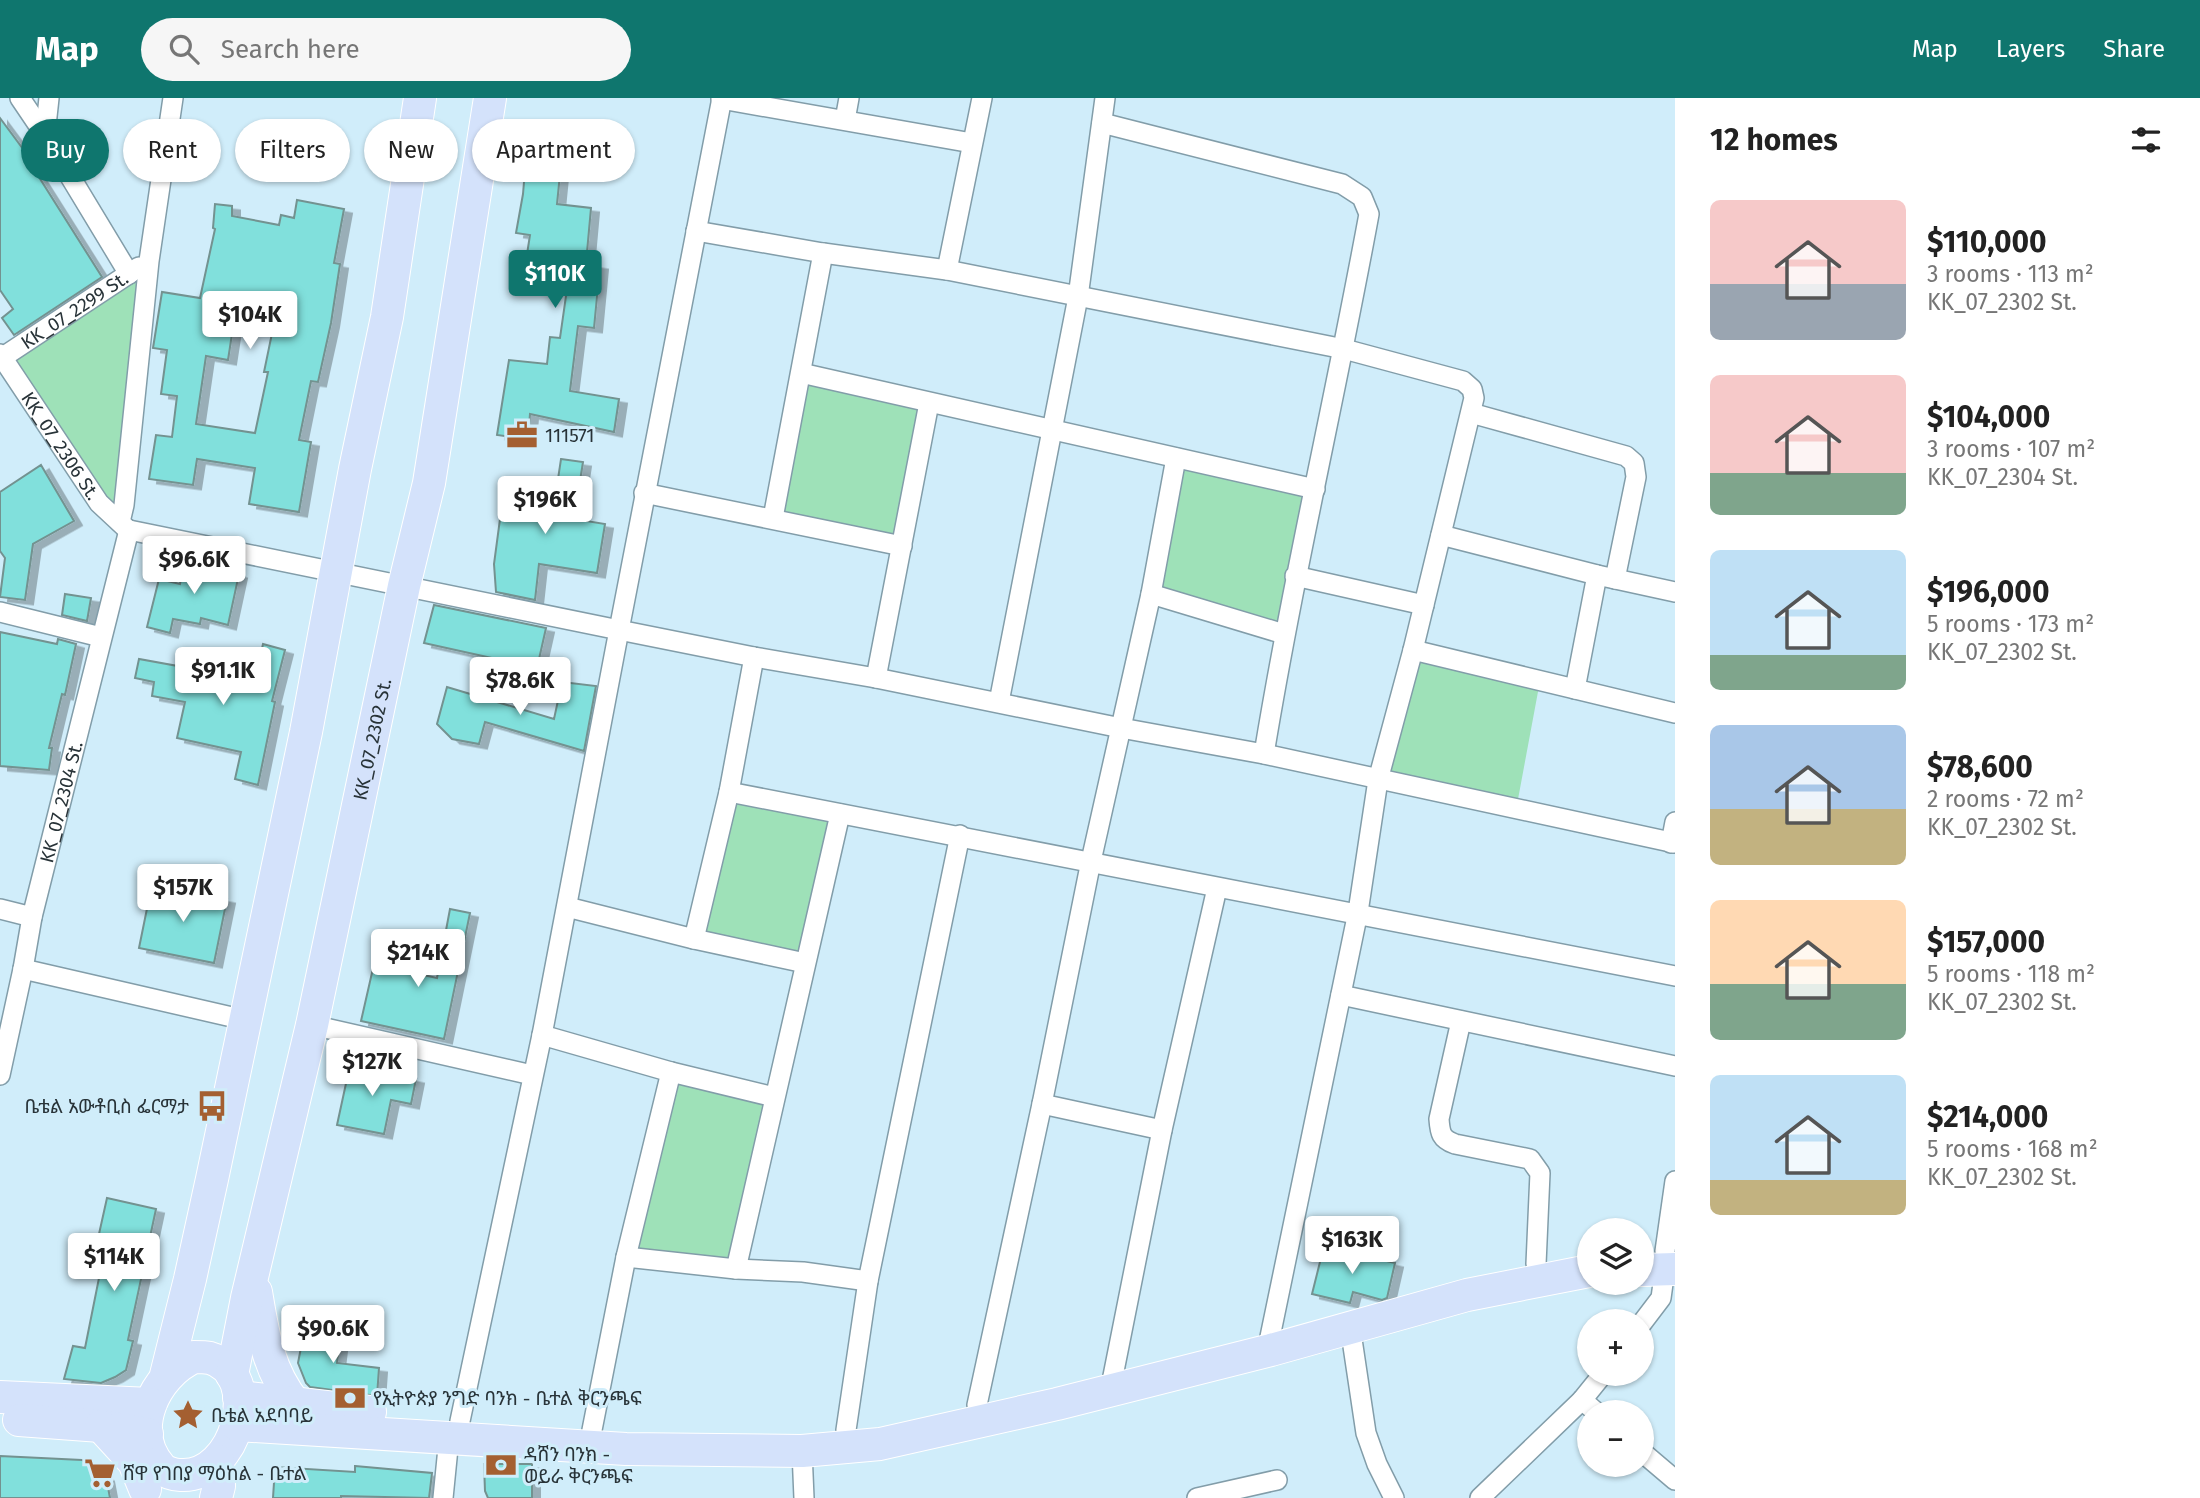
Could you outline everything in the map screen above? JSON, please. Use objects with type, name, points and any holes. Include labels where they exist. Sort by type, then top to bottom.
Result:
[{"type":"main road","points":[[144,1494],[149,1430],[193,1267],[337,574],[355,469],[387,317],[420,98]]},
{"type":"main road","name":"KK_07_2302 St.","points":[[218,1482],[230,1444],[253,1273],[312,1025],[404,586],[429,483],[490,98]]},
{"type":"main road","points":[[455,1430],[592,1430],[720,1436],[846,1430],[918,1419],[1113,1376],[1270,1337],[1366,1308],[1536,1264],[1577,1257]]},
{"type":"main road","points":[[253,1273],[266,1350],[284,1390],[287,1416]]},
{"type":"main road","points":[[166,1375],[194,1357],[211,1358],[236,1399],[287,1416],[455,1430],[626,1449],[802,1451],[880,1444],[1057,1404],[1271,1350],[1467,1295],[1577,1273]]},
{"type":"main road","points":[[0,1418],[99,1414],[122,1393],[148,1377],[166,1352],[178,1322]]},
{"type":"main road","points":[[0,1397],[99,1414],[149,1430]]},
{"type":"main road","points":[[99,1414],[134,1462],[144,1494]]},
{"type":"main road","points":[[149,1430],[163,1471],[177,1475],[201,1472],[218,1482],[248,1443],[287,1416]]},
{"type":"street","points":[[20,98],[34,119]]},
{"type":"street","points":[[47,119],[49,98]]},
{"type":"street","name":"KK_07_2304 St.","points":[[0,1075],[4,1038],[23,969],[32,917],[101,637],[125,526],[124,505],[149,261],[173,98]]},
{"type":"street","points":[[845,120],[849,98]]},
{"type":"street","points":[[947,270],[982,98]]},
{"type":"street","points":[[999,702],[1078,297],[1105,98]]},
{"type":"street","points":[[443,1498],[455,1430],[542,1035],[721,99],[972,143]]},
{"type":"street","points":[[1102,123],[1342,184],[1362,197],[1369,214],[1345,349],[1295,576],[1264,754]]},
{"type":"street","points":[[73,182],[129,274]]},
{"type":"street","points":[[696,230],[823,253],[947,270],[1345,349],[1463,381],[1472,389],[1474,398],[1471,414],[1378,780],[1358,912],[1270,1337]]},
{"type":"street","points":[[773,518],[823,253]]},
{"type":"street","name":"KK_07_2299 St.","points":[[1,357],[149,261]]},
{"type":"street","name":"KK_07_2306 St.","points":[[1,357],[100,503],[125,526]]},
{"type":"street","points":[[801,373],[1315,489]]},
{"type":"street","points":[[876,678],[929,403]]},
{"type":"street","points":[[1471,414],[1626,456],[1634,463],[1636,477],[1575,689]]},
{"type":"street","points":[[977,1405],[1091,861],[1152,594],[1176,458]]},
{"type":"street","points":[[644,493],[902,546]]},
{"type":"street","points":[[125,526],[337,574],[1264,754],[1673,843],[1675,822]]},
{"type":"street","points":[[1441,535],[1675,592]]},
{"type":"street","points":[[1295,576],[1424,605]]},
{"type":"street","points":[[1152,594],[1284,634]]},
{"type":"street","points":[[0,612],[101,637]]},
{"type":"street","points":[[1413,650],[1675,713]]},
{"type":"street","points":[[694,939],[729,792],[754,657]]},
{"type":"street","points":[[729,792],[960,835],[1217,888],[1358,912],[1675,976]]},
{"type":"street","points":[[736,1269],[840,814]]},
{"type":"street","points":[[846,1430],[868,1281],[960,835]]},
{"type":"street","points":[[1113,1376],[1162,1130],[1217,888]]},
{"type":"street","points":[[567,907],[694,939],[805,962]]},
{"type":"street","points":[[0,909],[32,917]]},
{"type":"street","points":[[23,969],[245,1020]]},
{"type":"street","points":[[1341,995],[1675,1066]]},
{"type":"street","points":[[1461,1021],[1439,1119],[1440,1135],[1446,1141],[1530,1158],[1536,1164],[1540,1173],[1536,1264]]},
{"type":"street","points":[[312,1025],[532,1075]]},
{"type":"street","points":[[542,1035],[671,1072],[774,1097]]},
{"type":"street","points":[[592,1430],[626,1257],[671,1072]]},
{"type":"street","points":[[1042,1104],[1162,1130]]},
{"type":"street","points":[[1648,1309],[1662,1270],[1675,1181]]},
{"type":"street","points":[[626,1257],[736,1269],[803,1272],[868,1281]]},
{"type":"street","points":[[1350,1326],[1366,1433],[1377,1464],[1394,1498]]},
{"type":"street","points":[[1480,1498],[1577,1416]]},
{"type":"street","points":[[802,1451],[804,1498]]},
{"type":"street","points":[[1654,1462],[1675,1480]]},
{"type":"street","points":[[1196,1498],[1277,1480]]},
{"type":"green space","points":[[149,261],[120,522],[2,357]]},
{"type":"green space","points":[[801,373],[929,403],[902,546],[773,518]]},
{"type":"green space","points":[[1176,458],[1315,489],[1284,634],[1151,594]]},
{"type":"green space","points":[[1413,650],[1540,681],[1516,810],[1378,780]]},
{"type":"green space","points":[[729,792],[840,814],[805,963],[694,939]]},
{"type":"green space","points":[[671,1072],[774,1097],[736,1269],[626,1257]]},
{"type":"building","points":[[0,118],[21,146],[21,182],[42,182],[102,277],[14,335],[2,318],[13,309],[0,290]]},
{"type":"building","points":[[524,182],[559,182],[557,204],[591,208],[586,263],[600,265],[594,328],[578,326],[570,391],[619,399],[614,432],[530,414],[528,439],[497,435],[509,360],[547,364],[550,337],[560,338],[567,289],[523,280],[530,235],[516,233]]},
{"type":"building","points":[[297,200],[344,209],[334,263],[340,264],[331,323],[318,382],[311,381],[299,440],[311,442],[299,512],[249,504],[255,468],[197,459],[193,485],[149,479],[156,435],[172,437],[177,396],[161,394],[167,350],[153,348],[162,292],[200,298],[215,229],[215,204],[232,206],[232,216],[279,225],[281,215],[294,218]],"holes":[[[236,308],[276,314],[264,372],[268,372],[255,433],[196,424],[206,356],[228,360]]]},
{"type":"building","points":[[561,459],[583,462],[574,519],[605,524],[597,573],[539,564],[535,600],[496,592],[494,564],[504,506],[511,494],[555,499]]},
{"type":"building","points":[[41,465],[74,521],[33,544],[25,600],[0,597],[5,558],[0,551],[0,492]]},
{"type":"building","points":[[186,554],[211,559],[209,566],[239,574],[228,625],[201,618],[200,624],[173,619],[170,633],[147,627],[159,579],[180,584]]},
{"type":"building","points":[[65,594],[91,598],[87,621],[62,615]]},
{"type":"building","points":[[434,605],[546,628],[537,668],[424,643]]},
{"type":"building","points":[[0,632],[57,644],[58,639],[76,644],[65,695],[62,694],[49,748],[52,748],[49,770],[0,766]]},
{"type":"building","points":[[263,644],[285,650],[272,701],[275,702],[258,785],[235,779],[241,752],[177,738],[185,702],[152,696],[154,682],[135,678],[139,659],[255,680]]},
{"type":"building","points":[[562,682],[596,686],[584,751],[485,722],[479,744],[452,739],[437,724],[447,687],[554,719]]},
{"type":"building","points":[[152,884],[227,899],[214,963],[139,948]]},
{"type":"building","points":[[450,909],[470,913],[444,1039],[361,1021],[374,964],[437,978]]},
{"type":"building","points":[[350,1065],[416,1079],[411,1104],[391,1100],[384,1134],[337,1125]]},
{"type":"building","points":[[107,1198],[156,1209],[128,1340],[133,1341],[126,1370],[115,1377],[101,1383],[64,1379],[73,1346],[85,1348],[106,1243],[97,1243]]},
{"type":"building","points":[[1324,1246],[1395,1263],[1387,1298],[1382,1300],[1353,1292],[1350,1303],[1312,1294]]},
{"type":"building","points":[[305,1327],[341,1331],[337,1363],[379,1368],[377,1396],[310,1387],[298,1363]]},
{"type":"building","points":[[0,1456],[82,1460],[93,1464],[106,1477],[110,1498],[0,1498]]},
{"type":"building","points":[[484,1464],[532,1464],[532,1498],[488,1498],[485,1491]]},
{"type":"building","points":[[355,1466],[432,1473],[429,1498],[273,1498],[275,1467],[355,1472]]},
{"type":"place","name":"111571","points":[[522,435]]},
{"type":"place","name":"ቤቴል አውቶቢስ ፌርማታ","points":[[212,1106]]},
{"type":"place","name":"የኢትዮጵያ ንግድ ባንክ - ቤተል ቅርንጫፍ","points":[[350,1398]]},
{"type":"place","name":"ቤቴል አደባባይ","points":[[188,1415]]},
{"type":"place","name":"ዳሸን ባንክ - ወይራ ቅርንጫፍ","points":[[501,1465]]},
{"type":"place","name":"ሸዋ የገበያ ማዕከል - ቤተል","points":[[100,1473]]}]
